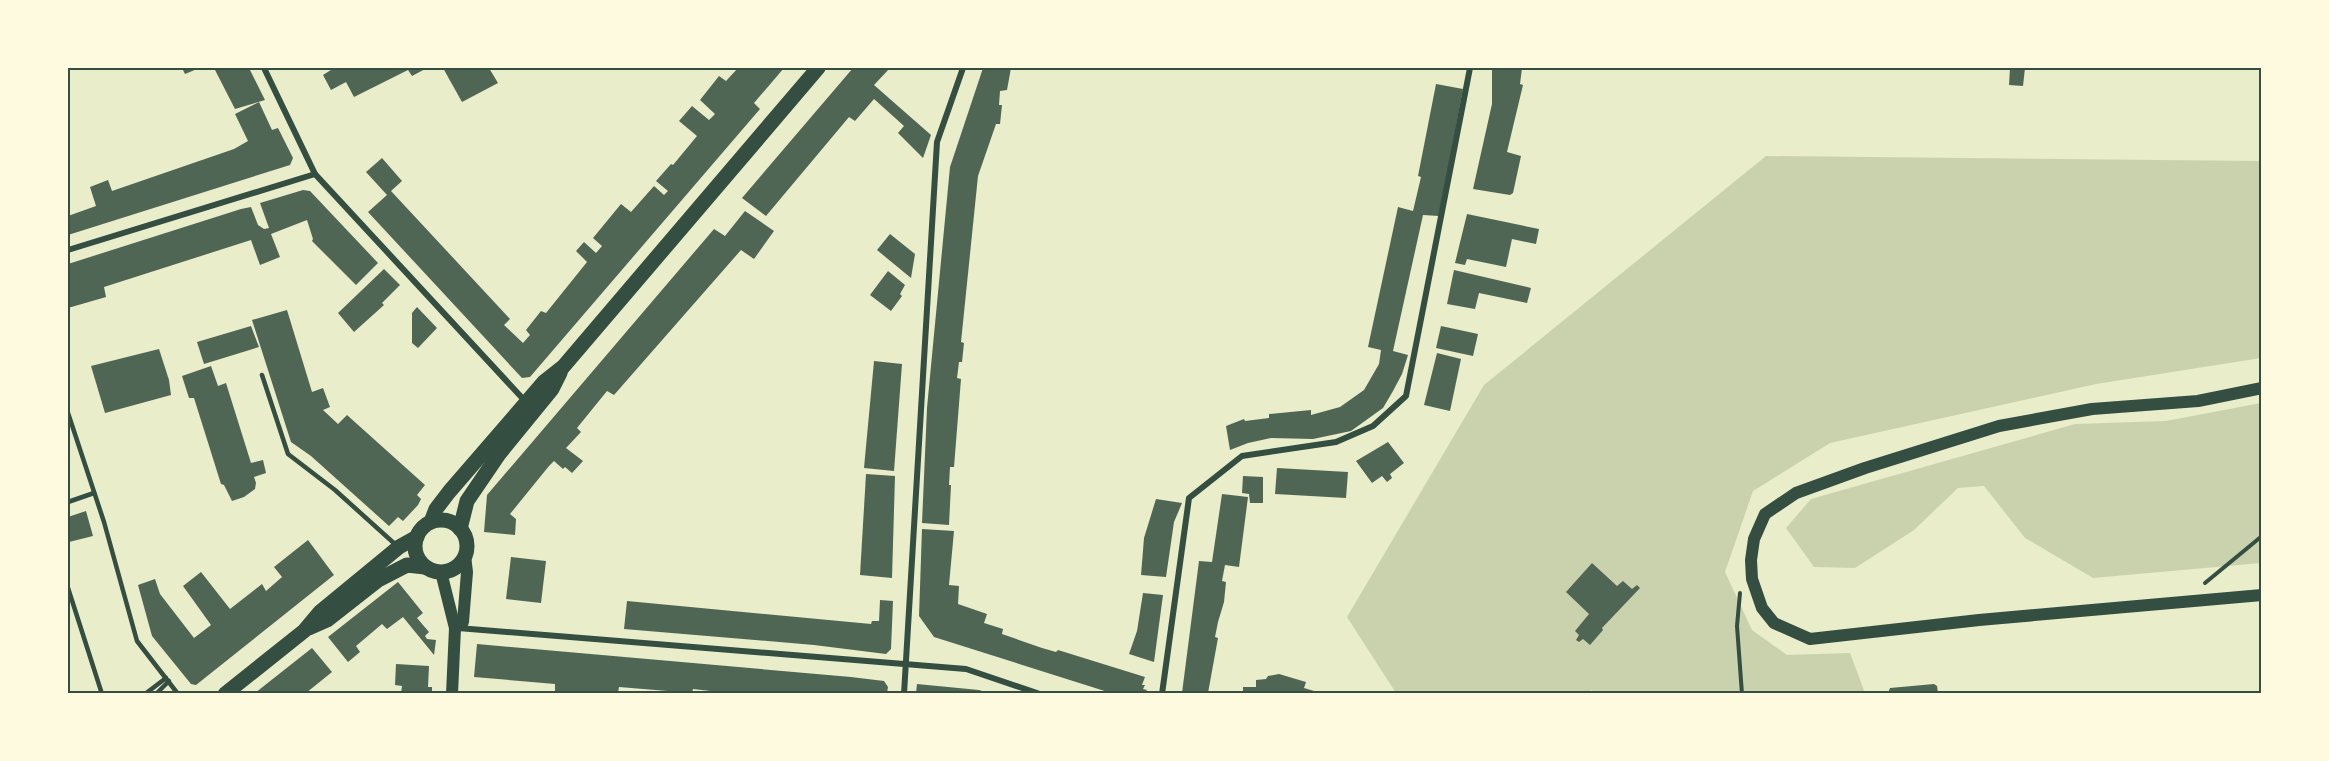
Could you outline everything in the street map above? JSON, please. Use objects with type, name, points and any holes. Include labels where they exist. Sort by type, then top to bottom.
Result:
[{"type":"main road","points":[[431,522],[436,508],[449,492],[544,382],[563,367],[818,68]]},
{"type":"main road","points":[[460,530],[466,501],[499,454],[552,389],[563,367]]},
{"type":"main road","points":[[2262,388],[2198,401],[2091,409],[1999,426],[1822,483],[1796,493],[1765,514],[1754,539],[1751,560],[1752,579],[1762,608],[1774,623],[1810,639],[1979,620],[2262,595]]},
{"type":"main road","points":[[425,567],[416,553],[420,530],[431,522],[447,521],[460,530],[467,547],[462,622],[455,628]]},
{"type":"main road","points":[[225,693],[304,631],[320,612],[399,547],[417,537]]},
{"type":"main road","points":[[304,631],[327,620],[378,580],[407,565],[441,572],[455,568],[465,556]]},
{"type":"main road","points":[[441,572],[455,628],[452,693]]},
{"type":"street","points":[[264,68],[315,174],[526,402]]},
{"type":"street","points":[[904,693],[937,142],[963,68]]},
{"type":"street","points":[[1162,693],[1189,498],[1242,456],[1336,442],[1374,426],[1406,396],[1470,68]]},
{"type":"street","points":[[68,250],[315,174]]},
{"type":"street","points":[[455,628],[906,666],[966,669],[1040,693]]},
{"type":"lane","points":[[262,375],[288,454],[335,490],[399,547]]},
{"type":"lane","points":[[68,413],[137,641],[178,693]]},
{"type":"lane","points":[[68,501],[94,493]]},
{"type":"lane","points":[[68,588],[102,693]]},
{"type":"lane","points":[[145,693],[167,680]]},
{"type":"lane","points":[[156,693],[167,680]]},
{"type":"path","points":[[2181,603],[2262,536]]},
{"type":"path","points":[[1742,693],[1737,626],[1738,595],[1752,579]]},
{"type":"green space","points":[[1766,156],[2261,161],[2261,358],[2096,384],[1830,443],[1753,491],[1725,572],[1752,630],[1787,655],[1850,653],[1865,693],[1594,694],[1592,690],[1583,694],[1396,693],[1347,617],[1484,385]]},
{"type":"green space","points":[[2261,403],[2261,563],[2093,578],[2025,538],[1984,486],[1958,488],[1914,530],[1855,568],[1814,567],[1786,528],[1811,499],[2075,424],[2166,421]]},
{"type":"building","points":[[182,68],[196,68],[197,69],[185,74]]},
{"type":"building","points":[[214,68],[249,68],[265,100],[235,109]]},
{"type":"building","points":[[334,68],[427,68],[412,76],[408,70],[354,97],[346,82],[331,90],[323,75]]},
{"type":"building","points":[[443,68],[489,68],[498,83],[462,102]]},
{"type":"building","points":[[738,68],[784,68],[754,103],[760,109],[530,377],[522,378],[368,212],[387,195],[366,172],[382,158],[402,181],[391,191],[510,319],[504,325],[523,343],[530,335],[526,330],[541,311],[546,313],[587,262],[576,251],[584,242],[596,253],[602,246],[593,238],[621,204],[631,212],[654,186],[664,195],[668,191],[656,181],[697,136],[679,121],[692,106],[709,120],[715,114],[700,100],[719,76],[726,81]]},
{"type":"building","points":[[853,68],[890,68],[874,85],[931,135],[923,158],[898,133],[904,126],[874,99],[855,121],[849,117],[766,216],[742,198]]},
{"type":"building","points":[[983,68],[1011,68],[1007,90],[1000,91],[999,105],[1002,105],[1000,124],[996,124],[978,176],[961,342],[964,343],[957,378],[961,379],[954,467],[950,467],[949,525],[922,523],[927,408],[950,167]]},
{"type":"building","points":[[1492,68],[1522,68],[1520,84],[1523,85],[1507,152],[1521,156],[1513,193],[1510,195],[1473,189],[1492,104]]},
{"type":"building","points":[[2010,68],[2025,68],[2023,86],[2009,85]]},
{"type":"building","points":[[1436,84],[1463,89],[1439,216],[1423,215],[1393,351],[1408,355],[1393,391],[1383,408],[1351,431],[1313,439],[1271,438],[1230,450],[1226,426],[1244,419],[1245,421],[1269,418],[1269,414],[1311,410],[1311,415],[1340,407],[1364,390],[1379,364],[1381,350],[1368,347],[1398,207],[1413,211],[1421,177],[1418,176]]},
{"type":"building","points":[[259,102],[272,130],[278,128],[293,158],[290,165],[68,235],[68,216],[96,206],[90,187],[108,180],[112,191],[234,149],[248,141],[235,114]]},
{"type":"building","points":[[303,190],[310,191],[378,263],[356,285],[312,241],[307,220],[271,234],[280,257],[260,265],[251,240],[104,287],[106,297],[68,308],[68,264],[251,207],[258,225],[264,229],[269,228],[260,203]]},
{"type":"building","points":[[745,211],[774,231],[754,259],[741,250],[614,395],[607,391],[577,428],[581,432],[566,448],[583,461],[572,473],[554,461],[549,466],[510,514],[516,519],[515,535],[484,532],[487,495],[714,229],[725,236]]},
{"type":"building","points":[[1467,214],[1539,229],[1536,244],[1512,239],[1506,267],[1467,259],[1465,265],[1455,263]]},
{"type":"building","points":[[890,234],[915,254],[911,278],[877,250]]},
{"type":"building","points":[[384,269],[400,285],[382,303],[384,305],[354,332],[338,313]]},
{"type":"building","points":[[1454,270],[1531,288],[1527,303],[1479,293],[1475,309],[1447,304]]},
{"type":"building","points":[[888,271],[905,285],[900,294],[902,296],[891,311],[870,295]]},
{"type":"building","points":[[417,307],[437,328],[418,348],[412,343],[412,313]]},
{"type":"building","points":[[287,310],[312,392],[323,388],[330,407],[323,410],[338,424],[347,415],[425,485],[417,495],[421,499],[418,505],[403,521],[398,517],[389,526],[311,456],[291,442],[252,320]]},
{"type":"building","points":[[251,326],[259,347],[204,364],[197,342]]},
{"type":"building","points":[[1441,326],[1478,334],[1473,356],[1436,348]]},
{"type":"building","points":[[159,349],[169,380],[171,395],[105,413],[91,366]]},
{"type":"building","points":[[1437,353],[1461,359],[1450,411],[1424,405]]},
{"type":"building","points":[[874,361],[902,364],[894,471],[864,468]]},
{"type":"building","points":[[211,366],[218,386],[226,383],[251,463],[263,460],[266,473],[254,477],[255,489],[244,497],[232,501],[224,485],[221,484],[194,398],[189,398],[182,376]]},
{"type":"building","points":[[1388,442],[1404,463],[1390,474],[1392,478],[1387,482],[1382,476],[1372,483],[1356,461]]},
{"type":"building","points":[[1277,468],[1348,472],[1346,498],[1275,494]]},
{"type":"building","points":[[866,474],[895,476],[892,578],[860,575]]},
{"type":"building","points":[[1243,476],[1263,477],[1263,503],[1250,503],[1249,494],[1242,493]]},
{"type":"building","points":[[1222,494],[1248,497],[1239,567],[1225,565],[1222,581],[1226,582],[1224,602],[1215,637],[1218,638],[1208,693],[1182,693],[1199,561],[1212,562]]},
{"type":"building","points":[[1156,499],[1182,503],[1174,522],[1166,577],[1141,575],[1144,538]]},
{"type":"building","points":[[86,511],[93,536],[69,542],[68,517]]},
{"type":"building","points":[[922,529],[954,531],[949,585],[959,586],[958,604],[987,614],[984,623],[1003,629],[1002,634],[1042,648],[1056,652],[1058,650],[1145,677],[1142,685],[1145,685],[1143,689],[1147,690],[1145,693],[1111,693],[934,637],[919,616]]},
{"type":"building","points":[[308,540],[334,575],[196,685],[191,684],[152,636],[138,585],[155,579],[160,594],[194,638],[211,625],[183,586],[201,572],[230,609],[262,584],[266,591],[282,577],[274,567]]},
{"type":"building","points":[[511,557],[546,561],[541,603],[506,599]]},
{"type":"building","points":[[1592,563],[1617,586],[1623,581],[1632,589],[1637,585],[1640,588],[1602,628],[1603,630],[1590,645],[1583,639],[1579,642],[1576,640],[1579,635],[1575,631],[1589,614],[1566,592]]},
{"type":"building","points":[[398,582],[423,613],[417,618],[429,632],[425,636],[427,639],[436,640],[434,655],[403,617],[387,629],[382,624],[356,646],[360,652],[348,662],[328,637]]},
{"type":"building","points":[[1143,593],[1163,595],[1154,662],[1129,654],[1137,631]]},
{"type":"building","points":[[880,600],[893,601],[891,649],[886,654],[814,645],[624,629],[627,601],[871,624],[872,621],[879,621]]},
{"type":"building","points":[[477,644],[851,677],[884,681],[888,687],[887,693],[728,693],[693,689],[692,693],[619,687],[618,693],[555,693],[555,684],[474,677]]},
{"type":"building","points":[[312,648],[332,672],[306,693],[255,693]]},
{"type":"building","points":[[396,664],[429,666],[428,687],[432,687],[432,693],[401,693],[402,686],[395,685]]},
{"type":"building","points":[[1279,674],[1306,682],[1304,688],[1321,693],[1243,693],[1243,687],[1256,687],[1256,680]]},
{"type":"building","points":[[917,684],[979,690],[988,693],[916,693]]},
{"type":"building","points":[[1934,684],[1937,686],[1938,693],[1888,693],[1890,688]]}]
